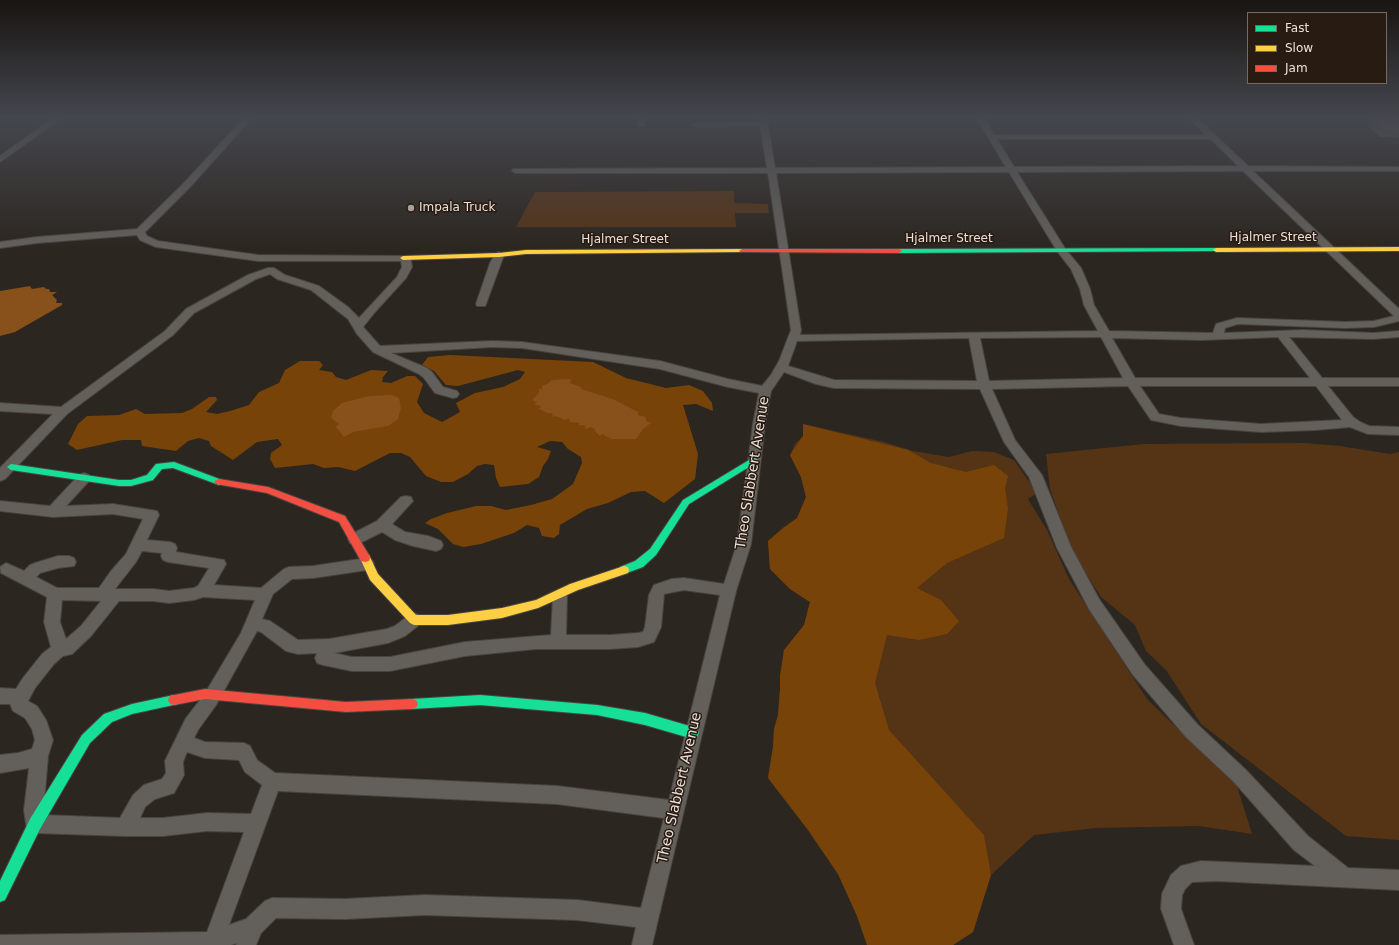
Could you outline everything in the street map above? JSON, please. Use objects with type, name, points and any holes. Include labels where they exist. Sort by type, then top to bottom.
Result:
[{"type":"street","points":[[0,245],[37,240],[140,232],[206,163]]},
{"type":"street","name":"Theo Slabbert Avenue","points":[[642,945],[728,591],[744,544],[754,460],[766,390],[776,377],[781,367],[796,330],[771,163]]},
{"type":"street","points":[[1008,163],[1062,251],[1076,268],[1086,289],[1089,305],[1131,382],[1154,417],[1181,422],[1261,428],[1288,428],[1346,424],[1349,420]]},
{"type":"street","points":[[1218,335],[1220,326],[1237,321],[1345,325],[1387,322],[1399,316],[1240,163]]},
{"type":"street","points":[[516,171],[1011,168],[1399,169]]},
{"type":"street","points":[[140,232],[143,238],[156,244],[258,258],[403,258],[406,260],[407,267],[401,278],[371,310],[358,327]]},
{"type":"street","name":"Hjalmer Street","points":[[403,258],[499,255],[526,252],[1399,249]]},
{"type":"street","points":[[481,304],[499,255]]},
{"type":"street","points":[[0,476],[11,467],[63,411],[169,333],[190,311],[252,277],[272,270],[281,277],[315,288],[353,317],[361,332],[377,350],[423,371],[428,375],[439,390],[453,394]]},
{"type":"street","points":[[1303,333],[1317,323]]},
{"type":"street","points":[[793,338],[902,338],[974,335],[1105,334],[1202,337],[1218,335],[1282,335],[1303,333],[1373,336],[1399,334]]},
{"type":"street","points":[[974,335],[984,385],[1010,442],[1035,475],[1064,548],[1094,604],[1139,670],[1192,731],[1240,776],[1301,843],[1344,877]]},
{"type":"street","points":[[1282,335],[1349,420],[1368,430],[1399,431]]},
{"type":"street","points":[[377,350],[492,344],[522,345],[646,363],[766,390]]},
{"type":"street","points":[[781,367],[820,382],[834,384],[984,385],[1131,382],[1399,382]]},
{"type":"street","points":[[0,406],[63,411]]},
{"type":"street","points":[[253,623],[269,628],[294,647],[329,646],[388,636],[400,631],[414,620],[448,620],[487,616],[538,604],[560,595],[574,587],[601,580],[642,562],[653,552],[686,502],[754,460]]},
{"type":"street","points":[[11,467],[84,478],[131,483],[150,478],[159,466],[174,465],[188,469],[216,482],[268,490],[334,515],[342,519],[350,534],[355,539],[374,577],[414,620]]},
{"type":"street","points":[[53,512],[84,478]]},
{"type":"street","points":[[355,539],[382,525],[406,501]]},
{"type":"street","points":[[0,506],[53,512],[112,509],[152,515],[131,558],[116,575],[110,594],[86,631],[66,649],[59,650],[41,668],[20,697],[19,705],[31,712],[40,726],[44,740],[39,756],[33,810],[35,824]]},
{"type":"street","points":[[382,525],[400,536],[436,545]]},
{"type":"street","points":[[138,545],[170,548],[168,556],[219,564],[203,591]]},
{"type":"street","points":[[26,579],[35,569],[58,562],[70,562]]},
{"type":"street","points":[[125,827],[139,801],[150,791],[168,787],[175,775],[174,761],[192,724],[213,695],[253,623],[265,594],[289,573],[313,572],[367,564]]},
{"type":"street","points":[[6,569],[55,594],[153,595],[169,597],[194,594],[203,591],[265,594]]},
{"type":"street","points":[[329,646],[323,658],[352,664],[390,664],[465,649],[536,642],[610,642],[638,640],[648,637],[653,626],[656,596],[660,589],[672,585],[704,586],[728,591]]},
{"type":"street","points":[[55,594],[52,622],[59,643],[59,650]]},
{"type":"street","points":[[558,643],[560,595]]},
{"type":"street","points":[[0,895],[35,824],[86,739],[108,718],[132,709],[205,694],[346,707],[480,700],[534,703],[597,710],[645,719],[693,733]]},
{"type":"street","points":[[0,696],[20,697]]},
{"type":"street","points":[[183,742],[205,750],[244,752],[251,766],[272,782],[429,788],[557,796],[675,810]]},
{"type":"street","points":[[0,764],[18,762],[39,756]]},
{"type":"street","points":[[213,942],[272,782]]},
{"type":"street","points":[[35,824],[163,827],[207,822],[256,823]]},
{"type":"street","points":[[1184,945],[1171,909],[1172,894],[1178,882],[1188,874],[1202,871],[1217,871],[1399,880]]},
{"type":"street","points":[[0,945],[213,942],[253,926],[272,908],[345,909],[425,905],[577,910],[649,919]]},
{"type":"street","points":[[246,945],[253,926]]},
{"type":"shaded area","points":[[734,191],[734,203],[768,204],[769,213],[735,213],[736,227],[516,227],[535,192]]},
{"type":"shaded area","points":[[30,286],[32,289],[44,287],[49,289],[50,292],[57,292],[52,295],[57,300],[56,303],[62,303],[62,305],[15,332],[0,336],[0,291]]},
{"type":"shaded area","points":[[450,355],[593,362],[626,378],[666,388],[689,385],[703,391],[712,403],[713,411],[696,404],[683,405],[698,454],[695,479],[664,503],[645,491],[631,492],[608,503],[587,509],[560,525],[559,534],[554,538],[542,536],[539,528],[527,525],[514,533],[481,544],[463,547],[453,544],[438,529],[425,523],[447,513],[476,506],[491,506],[506,510],[552,499],[573,484],[582,463],[581,457],[568,449],[562,442],[550,441],[537,447],[551,451],[539,477],[528,484],[500,487],[496,478],[494,465],[485,464],[477,466],[468,474],[453,482],[441,482],[426,476],[410,457],[401,453],[390,453],[355,471],[338,467],[324,468],[313,464],[275,468],[270,459],[271,453],[282,445],[278,439],[257,442],[233,460],[211,446],[209,441],[199,438],[188,441],[176,451],[142,446],[141,440],[122,440],[77,450],[68,444],[78,424],[87,416],[119,415],[136,409],[145,414],[182,413],[192,409],[209,397],[216,397],[217,400],[206,412],[217,414],[249,405],[259,392],[279,383],[285,370],[300,361],[319,361],[323,365],[319,370],[332,372],[336,377],[346,380],[371,370],[388,371],[383,377],[382,382],[391,383],[407,376],[415,376],[423,384],[417,402],[424,413],[442,422],[460,412],[456,403],[475,393],[503,387],[520,379],[525,372],[518,370],[458,386],[446,385],[434,371],[422,365],[428,357]]},
{"type":"shaded area","points":[[552,380],[571,380],[570,383],[581,387],[581,389],[613,399],[638,412],[638,415],[646,417],[646,421],[651,423],[643,429],[636,439],[611,439],[602,434],[600,436],[595,429],[590,427],[586,429],[584,425],[570,422],[569,418],[565,420],[556,416],[553,417],[552,413],[547,413],[539,409],[541,406],[534,404],[537,402],[532,400],[539,393],[539,389],[542,389],[542,386]]},
{"type":"shaded area","points":[[392,395],[399,398],[401,408],[398,419],[388,426],[353,432],[344,437],[336,427],[339,424],[331,418],[333,411],[342,403],[369,396]]},
{"type":"shaded area","points":[[803,424],[884,442],[913,451],[949,457],[972,451],[994,452],[1014,460],[1037,493],[1028,499],[1047,530],[1069,579],[1147,699],[1237,786],[1252,834],[1199,826],[1096,828],[1034,835],[991,875],[973,932],[953,945],[867,945],[857,916],[838,874],[808,830],[768,778],[774,729],[778,715],[780,676],[784,650],[804,625],[810,602],[790,589],[770,569],[768,541],[797,518],[806,497],[801,477],[790,455],[795,444],[803,436]]},
{"type":"shaded area","points":[[803,424],[908,450],[931,463],[966,472],[994,465],[1008,476],[1005,488],[1008,509],[1004,538],[947,563],[917,588],[941,600],[959,621],[947,634],[919,640],[887,635],[875,683],[889,730],[984,835],[991,875],[973,932],[953,945],[867,945],[857,916],[838,874],[808,830],[768,778],[774,729],[778,715],[780,676],[784,650],[804,625],[810,602],[790,589],[770,569],[768,541],[797,518],[806,497],[801,477],[790,455],[803,436]]},
{"type":"shaded area","points":[[1303,443],[1340,446],[1390,454],[1399,452],[1399,840],[1346,836],[1201,724],[1166,670],[1146,651],[1135,625],[1101,597],[1072,552],[1050,489],[1046,454],[1144,444]]},
{"type":"traffic: fast","points":[[899,251],[1216,250]]},
{"type":"traffic: fast","points":[[624,570],[639,564],[653,552],[686,502],[754,460]]},
{"type":"traffic: fast","points":[[11,467],[119,483],[131,483],[150,478],[159,466],[174,465],[219,482]]},
{"type":"traffic: fast","points":[[0,895],[35,824],[86,739],[108,718],[132,709],[174,700]]},
{"type":"traffic: fast","points":[[412,704],[480,700],[597,710],[645,719],[693,733]]},
{"type":"traffic: slow","points":[[1216,250],[1399,249]]},
{"type":"traffic: slow","points":[[403,258],[499,255],[526,252],[742,251]]},
{"type":"traffic: slow","points":[[365,558],[374,577],[414,620],[448,620],[502,613],[538,604],[574,587],[624,570]]},
{"type":"traffic: jam","points":[[742,251],[899,251]]},
{"type":"traffic: jam","points":[[219,482],[268,490],[342,519],[365,558]]},
{"type":"traffic: jam","points":[[174,700],[205,694],[346,707],[412,704]]},
{"type":"place","name":"Impala Truck","points":[[411,208]]}]
